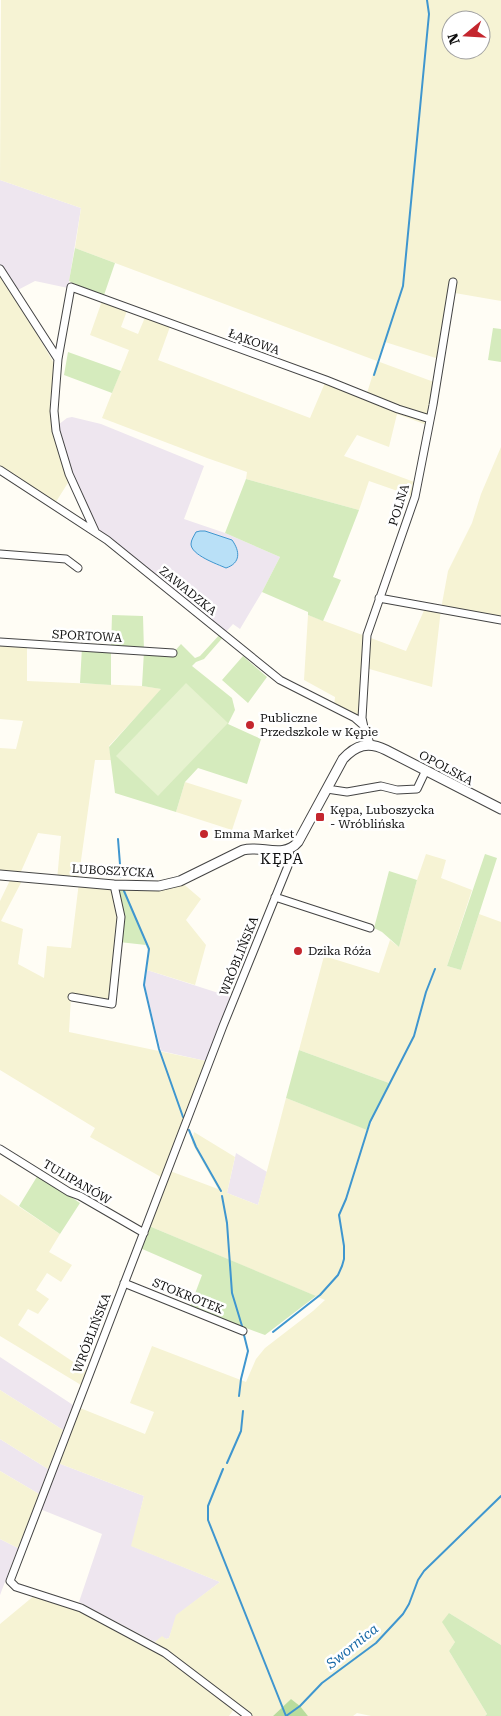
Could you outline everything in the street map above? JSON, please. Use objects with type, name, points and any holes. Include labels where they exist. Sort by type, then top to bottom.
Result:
[{"type":"street","points":[[0,269],[58,359],[54,411],[56,431],[69,474],[95,532]]},
{"type":"street","name":"POLNA","points":[[364,728],[362,718],[367,635],[415,497],[453,282]]},
{"type":"street","name":"ŁĄKOWA","points":[[58,359],[71,286],[326,380],[398,409],[430,419]]},
{"type":"street","name":"ZAWADZKA","points":[[0,470],[95,532],[280,680],[355,718],[364,728]]},
{"type":"street","points":[[0,554],[66,559],[78,568]]},
{"type":"street","points":[[379,598],[501,620]]},
{"type":"street","name":"SPORTOWA","points":[[0,642],[173,653]]},
{"type":"street","points":[[289,850],[298,842],[347,754],[360,745],[369,744],[364,728]]},
{"type":"street","name":"OPOLSKA","points":[[369,744],[380,747],[466,793],[501,809]]},
{"type":"street","points":[[327,789],[347,792],[381,786],[408,790],[417,789],[426,770]]},
{"type":"street","name":"LUBOSZYCKA","points":[[0,875],[145,887],[172,884],[188,878],[249,848],[289,850]]},
{"type":"street","name":"WRÓBLIŃSKA","points":[[248,1716],[154,1646],[81,1608],[16,1587],[10,1581],[223,1026],[288,866],[289,850]]},
{"type":"street","points":[[72,997],[112,1004],[121,917],[114,885]]},
{"type":"street","points":[[275,898],[370,928]]},
{"type":"street","name":"TULIPANÓW","points":[[0,1149],[69,1192],[80,1196],[144,1233]]},
{"type":"street","name":"STOKROTEK","points":[[124,1283],[243,1331]]},
{"type":"shaded area","points":[[1,0],[501,0],[501,301],[449,292],[439,359],[385,342],[377,361],[75,248],[81,208],[0,180]]},
{"type":"shaded area","points":[[0,180],[81,208],[68,288],[35,281],[12,293],[0,271]]},
{"type":"shaded area","points":[[0,271],[55,365],[50,400],[71,478],[54,505],[0,470]]},
{"type":"shaded area","points":[[103,298],[128,308],[121,327],[138,334],[146,315],[171,324],[158,360],[310,418],[327,378],[367,393],[377,361],[434,382],[427,425],[397,414],[389,447],[357,435],[344,456],[417,483],[412,496],[369,481],[359,510],[246,479],[247,472],[102,418],[129,350],[90,335]]},
{"type":"shaded area","points":[[72,417],[101,424],[204,466],[184,519],[225,533],[280,557],[240,629],[233,624],[224,634],[95,532],[69,474],[58,425],[67,418]]},
{"type":"shaded area","points":[[501,447],[501,620],[441,609],[448,571],[472,523],[481,494]]},
{"type":"shaded area","points":[[426,606],[441,609],[432,687],[366,668],[362,718],[334,708],[335,697],[304,680],[308,615],[406,651]]},
{"type":"shaded area","points":[[0,642],[27,644],[27,681],[142,686],[162,689],[109,746],[111,760],[95,760],[78,882],[57,880],[61,836],[38,833],[19,876],[24,877],[1,921],[23,929],[18,964],[44,978],[47,946],[71,948],[79,882],[114,885],[121,917],[112,1004],[71,997],[69,1032],[206,1061],[161,1177],[90,1137],[95,1128],[0,1070],[0,901],[12,876],[0,875],[0,748],[16,749],[23,721],[0,719]]},
{"type":"shaded area","points":[[185,782],[242,800],[232,830],[176,812]]},
{"type":"shaded area","points":[[426,854],[446,860],[441,878],[472,890],[447,966],[461,970],[479,914],[501,922],[501,1645],[449,1613],[455,1642],[449,1651],[487,1714],[485,1716],[371,1716],[357,1713],[353,1716],[308,1716],[291,1699],[273,1716],[248,1716],[234,1709],[229,1716],[0,1716],[0,1624],[35,1595],[65,1605],[91,1617],[156,1651],[193,1674],[155,1642],[162,1636],[166,1639],[169,1638],[176,1615],[220,1582],[131,1546],[144,1496],[58,1463],[80,1408],[145,1434],[154,1412],[130,1403],[152,1346],[246,1382],[256,1359],[265,1348],[325,1300],[149,1226],[170,1171],[218,1189],[192,1143],[194,1132],[235,1157],[227,1193],[258,1205],[286,1098],[368,1130],[389,1083],[299,1050],[324,956],[379,973],[390,940],[399,947]]},
{"type":"shaded area","points":[[180,881],[201,899],[186,920],[206,945],[195,985],[147,970],[149,954],[123,885]]},
{"type":"shaded area","points":[[147,970],[234,998],[206,1061],[161,1051],[145,986]]},
{"type":"shaded area","points":[[236,1153],[267,1172],[258,1205],[227,1193]]},
{"type":"shaded area","points":[[0,1194],[60,1234],[49,1252],[72,1265],[61,1282],[47,1273],[36,1290],[49,1299],[38,1314],[28,1309],[18,1325],[87,1371],[81,1385],[0,1336]]},
{"type":"shaded area","points":[[0,1357],[73,1405],[63,1430],[0,1390]]},
{"type":"shaded area","points":[[0,1390],[63,1430],[48,1469],[0,1439]]},
{"type":"shaded area","points":[[0,1439],[48,1469],[39,1494],[0,1471]]},
{"type":"shaded area","points":[[58,1463],[144,1496],[132,1546],[220,1582],[177,1615],[169,1638],[162,1637],[155,1642],[79,1602],[102,1534],[40,1509]]},
{"type":"shaded area","points":[[0,1471],[39,1494],[18,1548],[0,1539]]},
{"type":"shaded area","points":[[0,1539],[18,1548],[0,1595]]},
{"type":"green space","points":[[75,248],[115,263],[103,298],[69,281]]},
{"type":"green space","points":[[493,328],[501,329],[501,362],[488,360]]},
{"type":"green space","points":[[68,352],[121,371],[112,393],[64,375]]},
{"type":"green space","points":[[246,479],[359,510],[333,577],[341,580],[323,621],[308,615],[308,612],[262,592],[280,557],[225,533]]},
{"type":"green space","points":[[112,615],[143,616],[144,651],[111,649],[111,685],[80,683],[82,647],[111,648]]},
{"type":"green space","points":[[222,632],[225,635],[204,659],[192,666],[232,698],[235,710],[228,724],[261,739],[247,784],[198,768],[185,782],[176,812],[115,793],[109,747],[161,689],[142,686],[144,651],[173,653],[181,644],[195,658],[200,656]]},
{"type":"green space","points":[[243,656],[267,677],[248,703],[222,680]]},
{"type":"green space","points":[[186,683],[228,723],[158,796],[116,756]]},
{"type":"green space","points":[[485,854],[497,858],[461,970],[447,966]]},
{"type":"green space","points":[[389,871],[417,880],[399,947],[382,932],[374,928]]},
{"type":"green space","points":[[114,885],[123,885],[146,945],[119,942],[121,917]]},
{"type":"green space","points":[[299,1050],[389,1083],[367,1130],[286,1098]]},
{"type":"green space","points":[[38,1175],[80,1203],[60,1234],[19,1206]]},
{"type":"green space","points":[[149,1226],[316,1296],[265,1335],[190,1307],[202,1275],[140,1248]]},
{"type":"green space","points":[[449,1613],[501,1645],[501,1716],[485,1716],[487,1714],[449,1651],[455,1642],[442,1622]]},
{"type":"green space","points":[[291,1699],[308,1716],[273,1716]]},
{"type":"water","points":[[200,531],[232,540],[238,552],[237,560],[226,568],[205,559],[195,552],[191,542],[196,532]]},
{"type":"waterway","points":[[374,375],[403,286],[429,14],[427,0]]},
{"type":"waterway","points":[[118,839],[121,877]]},
{"type":"waterway","points":[[124,891],[149,949],[144,985],[159,1049],[183,1117]]},
{"type":"waterway","points":[[273,1332],[320,1295],[338,1275],[344,1259],[339,1215],[346,1199],[370,1122],[414,1036],[426,992],[435,969]]},
{"type":"waterway","points":[[189,1130],[196,1147],[221,1191]]},
{"type":"waterway","points":[[222,1196],[227,1223],[232,1293],[242,1326]]},
{"type":"waterway","points":[[239,1396],[248,1351],[244,1335]]},
{"type":"waterway","points":[[227,1463],[241,1431],[243,1411]]},
{"type":"waterway","points":[[223,1469],[208,1506],[208,1520],[286,1716]]},
{"type":"waterway","name":"Swornica","points":[[286,1716],[300,1706],[322,1683],[376,1643],[403,1614],[424,1571],[501,1496]]},
{"type":"place","name":"Publiczne Przedszkole w Kępie","points":[[250,725]]},
{"type":"place","name":"Kępa, Luboszycka - Wróblińska","points":[[320,817]]},
{"type":"place","name":"Emma Market","points":[[204,834]]},
{"type":"place","name":"Dzika Róża","points":[[298,951]]},
{"type":"district","name":"KĘPA","points":[[282,859]]}]
